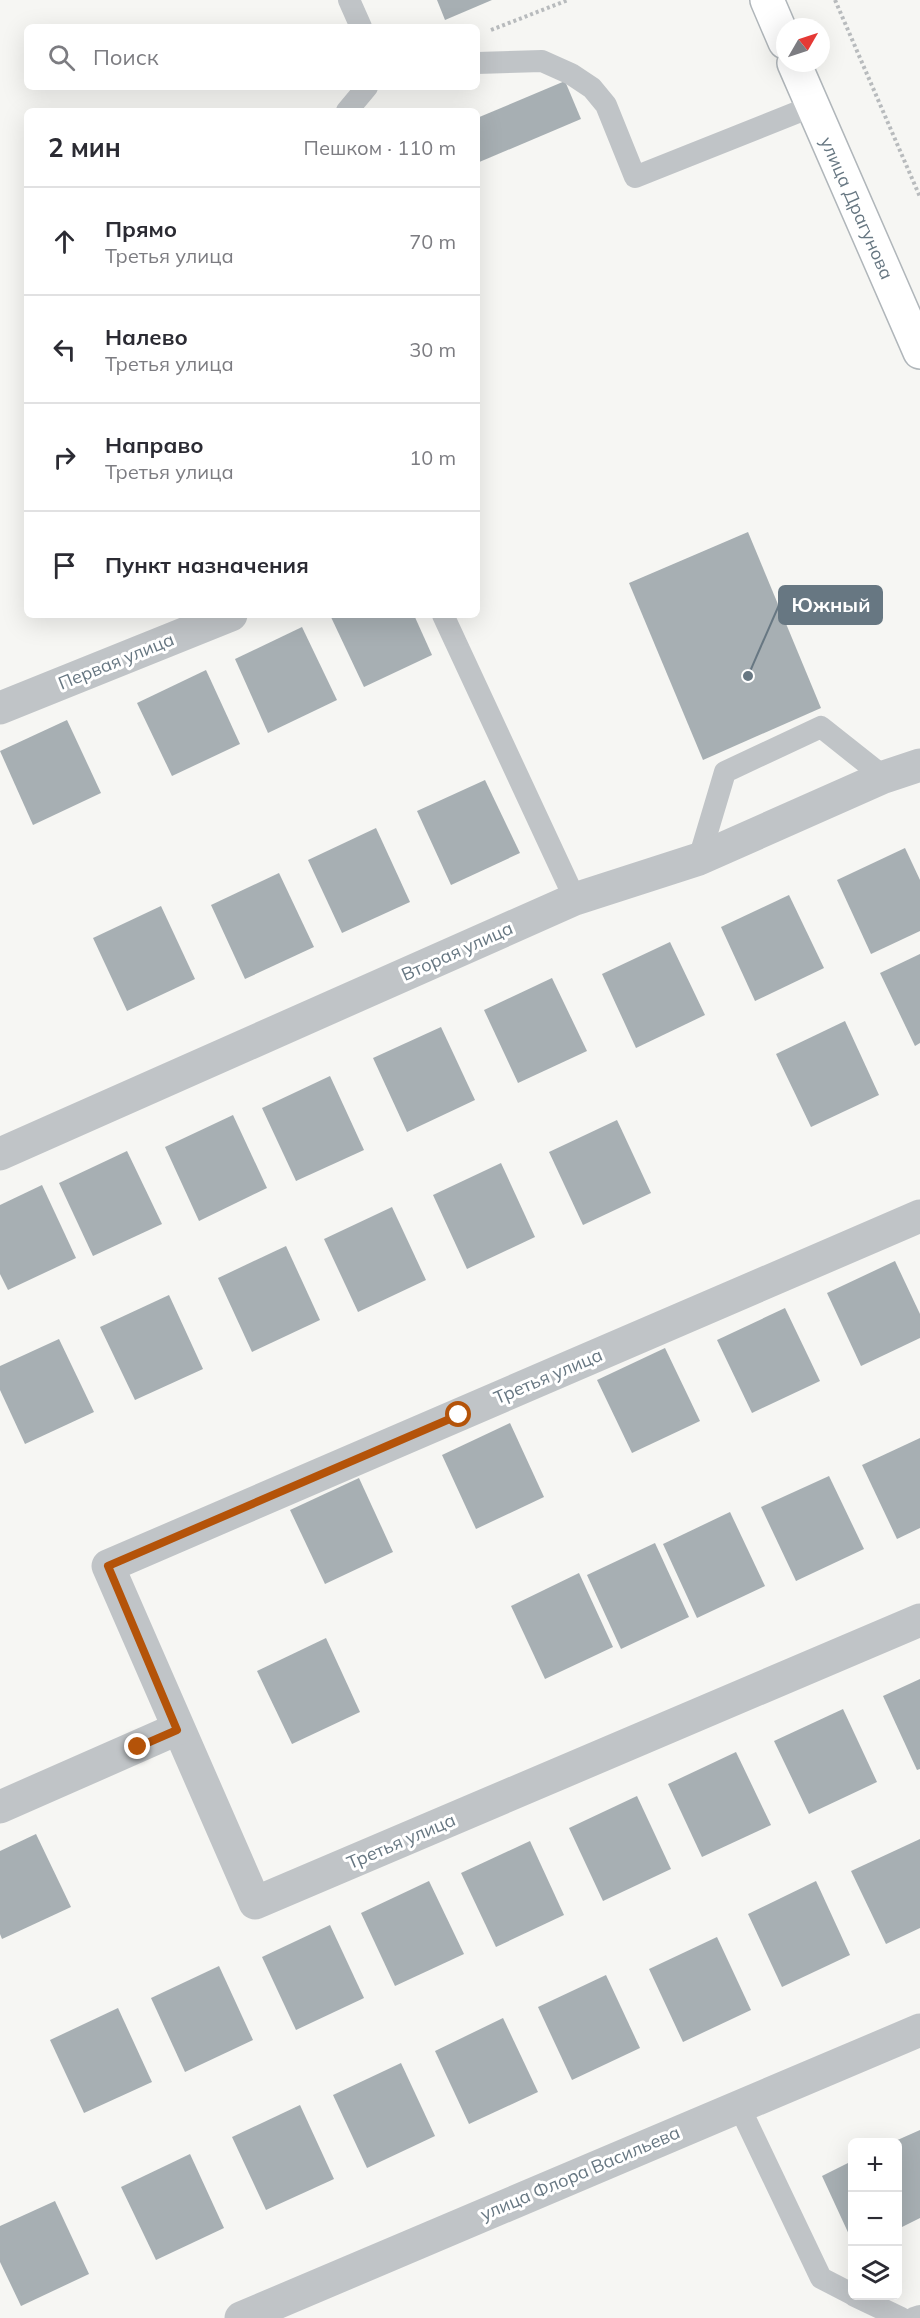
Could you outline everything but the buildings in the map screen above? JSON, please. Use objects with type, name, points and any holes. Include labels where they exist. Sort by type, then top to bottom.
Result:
[{"type":"main road","points":[[767,0],[776,21]]},
{"type":"main road","name":"улица Драгунова","points":[[798,72],[920,352]]},
{"type":"street","name":"Первая улица","points":[[0,708],[224,618]]},
{"type":"street","name":"Вторая улица","points":[[0,1154],[574,899],[699,859],[885,777],[920,765]]},
{"type":"street","name":"Третья улица","points":[[920,1216],[108,1566],[177,1730],[255,1904],[920,1620]]},
{"type":"street","points":[[0,1807],[177,1730]]},
{"type":"street","name":"улица Флора Васильева","points":[[241,2318],[920,2030]]},
{"type":"lane","points":[[349,0],[360,24]]},
{"type":"lane","points":[[480,63],[542,61],[571,74],[592,88],[606,105],[636,177],[813,106]]},
{"type":"lane","points":[[350,108],[364,90]]},
{"type":"lane","points":[[444,618],[574,899]]},
{"type":"lane","points":[[699,859],[726,772],[821,728],[885,777]]},
{"type":"lane","points":[[740,2106],[821,2278],[848,2292]]},
{"type":"lane","points":[[864,2300],[901,2318]]},
{"type":"lane","points":[[914,2318],[920,2316]]},
{"type":"path","points":[[487,31],[568,0]]},
{"type":"path","points":[[835,0],[920,197]]},
{"type":"place","name":"Южный","points":[[748,676]]},
{"type":"route","points":[[138,1747],[177,1730],[108,1566],[459,1415]]}]
